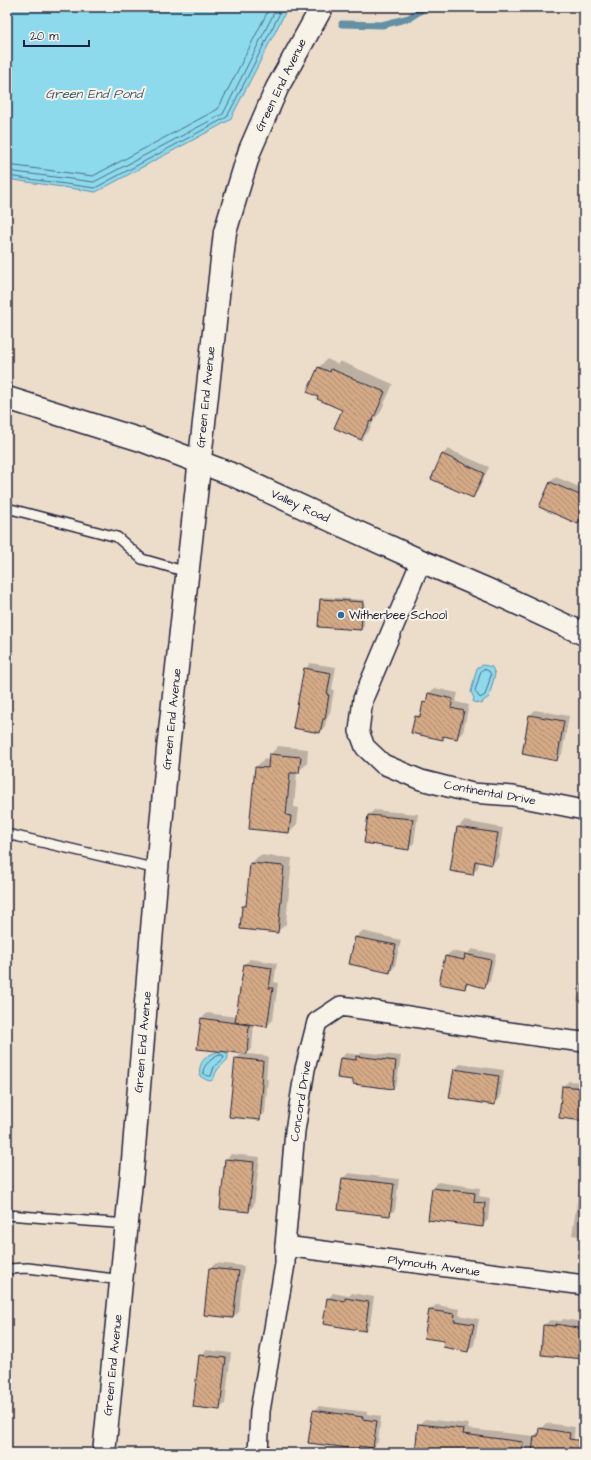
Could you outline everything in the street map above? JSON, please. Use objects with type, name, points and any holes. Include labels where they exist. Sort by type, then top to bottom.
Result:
[{"type":"main road","name":"Green End Avenue","points":[[104,1453],[127,1224],[156,869],[225,232],[250,150],[277,88],[322,7]]},
{"type":"main road","name":"Valley Road","points":[[7,398],[141,440],[231,474],[584,634]]},
{"type":"street","name":"Continental Drive","points":[[421,561],[363,699],[359,731],[366,747],[383,764],[421,780],[472,793],[513,796],[584,810]]},
{"type":"street","name":"Concord Drive","points":[[258,1453],[260,1411],[285,1264],[285,1246],[295,1131],[305,1069],[317,1022],[341,1006],[470,1027],[584,1042]]},
{"type":"street","name":"Plymouth Avenue","points":[[285,1246],[584,1286]]},
{"type":"lane","points":[[7,508],[117,537],[142,559],[187,572]]},
{"type":"lane","points":[[7,834],[156,869]]},
{"type":"lane","points":[[7,1215],[127,1224]]},
{"type":"lane","points":[[7,1269],[28,1268],[122,1280]]},
{"type":"water","name":"Green End Pond","points":[[7,7],[288,7],[230,120],[96,192],[7,179]]},
{"type":"water","points":[[483,665],[492,667],[495,674],[489,697],[483,701],[482,704],[473,702],[474,698],[471,692],[477,668]]},
{"type":"water","points":[[223,1051],[226,1053],[228,1058],[218,1069],[213,1080],[209,1081],[200,1076],[200,1066],[205,1058],[213,1053]]},
{"type":"building","points":[[318,367],[330,372],[331,369],[385,392],[372,422],[370,421],[361,440],[334,428],[342,410],[317,399],[318,397],[307,392]]},
{"type":"building","points":[[442,454],[484,473],[473,498],[431,479]]},
{"type":"building","points":[[550,482],[584,497],[584,511],[578,524],[539,507]]},
{"type":"building","name":"Witherbee School","points":[[320,599],[363,602],[361,630],[318,627]]},
{"type":"building","points":[[304,668],[331,673],[325,719],[323,719],[320,733],[293,728]]},
{"type":"building","points":[[428,693],[453,699],[451,708],[464,711],[457,739],[443,736],[443,740],[411,733],[415,716],[420,717],[423,702],[426,703]]},
{"type":"building","points":[[529,715],[564,721],[557,761],[522,754]]},
{"type":"building","points":[[269,754],[301,757],[299,773],[290,773],[286,815],[291,816],[289,833],[249,829],[255,767],[268,768]]},
{"type":"building","points":[[368,815],[413,819],[409,850],[364,843]]},
{"type":"building","points":[[457,827],[498,833],[492,865],[475,861],[473,875],[450,871]]},
{"type":"building","points":[[250,863],[284,866],[278,933],[240,929],[242,906],[246,906]]},
{"type":"building","points":[[355,937],[396,945],[390,973],[349,964]]},
{"type":"building","points":[[465,954],[491,960],[485,988],[466,983],[465,989],[439,984],[445,956],[464,960]]},
{"type":"building","points":[[244,964],[272,968],[269,988],[273,988],[267,1027],[235,1022]]},
{"type":"building","points":[[201,1018],[249,1025],[247,1054],[197,1049]]},
{"type":"building","points":[[356,1056],[396,1061],[393,1089],[353,1084],[353,1080],[337,1078],[340,1058],[356,1060]]},
{"type":"building","points":[[235,1058],[263,1061],[260,1120],[229,1117]]},
{"type":"building","points":[[454,1069],[499,1076],[495,1105],[449,1098]]},
{"type":"building","points":[[562,1086],[584,1088],[584,1121],[559,1118]]},
{"type":"building","points":[[225,1159],[254,1162],[249,1212],[220,1209]]},
{"type":"building","points":[[342,1178],[394,1184],[390,1216],[338,1210]]},
{"type":"building","points":[[432,1188],[475,1193],[474,1202],[485,1203],[483,1227],[428,1220]]},
{"type":"building","points":[[209,1268],[239,1271],[233,1318],[204,1315]]},
{"type":"building","points":[[327,1298],[345,1301],[345,1298],[369,1302],[365,1331],[323,1324]]},
{"type":"building","points":[[429,1310],[455,1314],[454,1321],[474,1324],[468,1352],[443,1347],[444,1341],[424,1338]]},
{"type":"building","points":[[556,1324],[584,1329],[584,1359],[541,1355],[543,1325],[556,1326]]},
{"type":"building","points":[[199,1355],[226,1358],[220,1410],[193,1407]]},
{"type":"building","points":[[313,1410],[363,1417],[362,1419],[377,1421],[373,1448],[359,1446],[358,1449],[308,1443]]},
{"type":"building","points":[[418,1424],[464,1429],[463,1434],[523,1442],[522,1453],[415,1453]]},
{"type":"building","points":[[539,1428],[570,1433],[569,1439],[584,1441],[584,1453],[532,1453],[534,1436],[538,1436]]},
{"type":"waterway","points":[[342,24],[382,25],[409,18],[426,7]]},
{"type":"place","name":"Witherbee School","points":[[341,615]]}]
